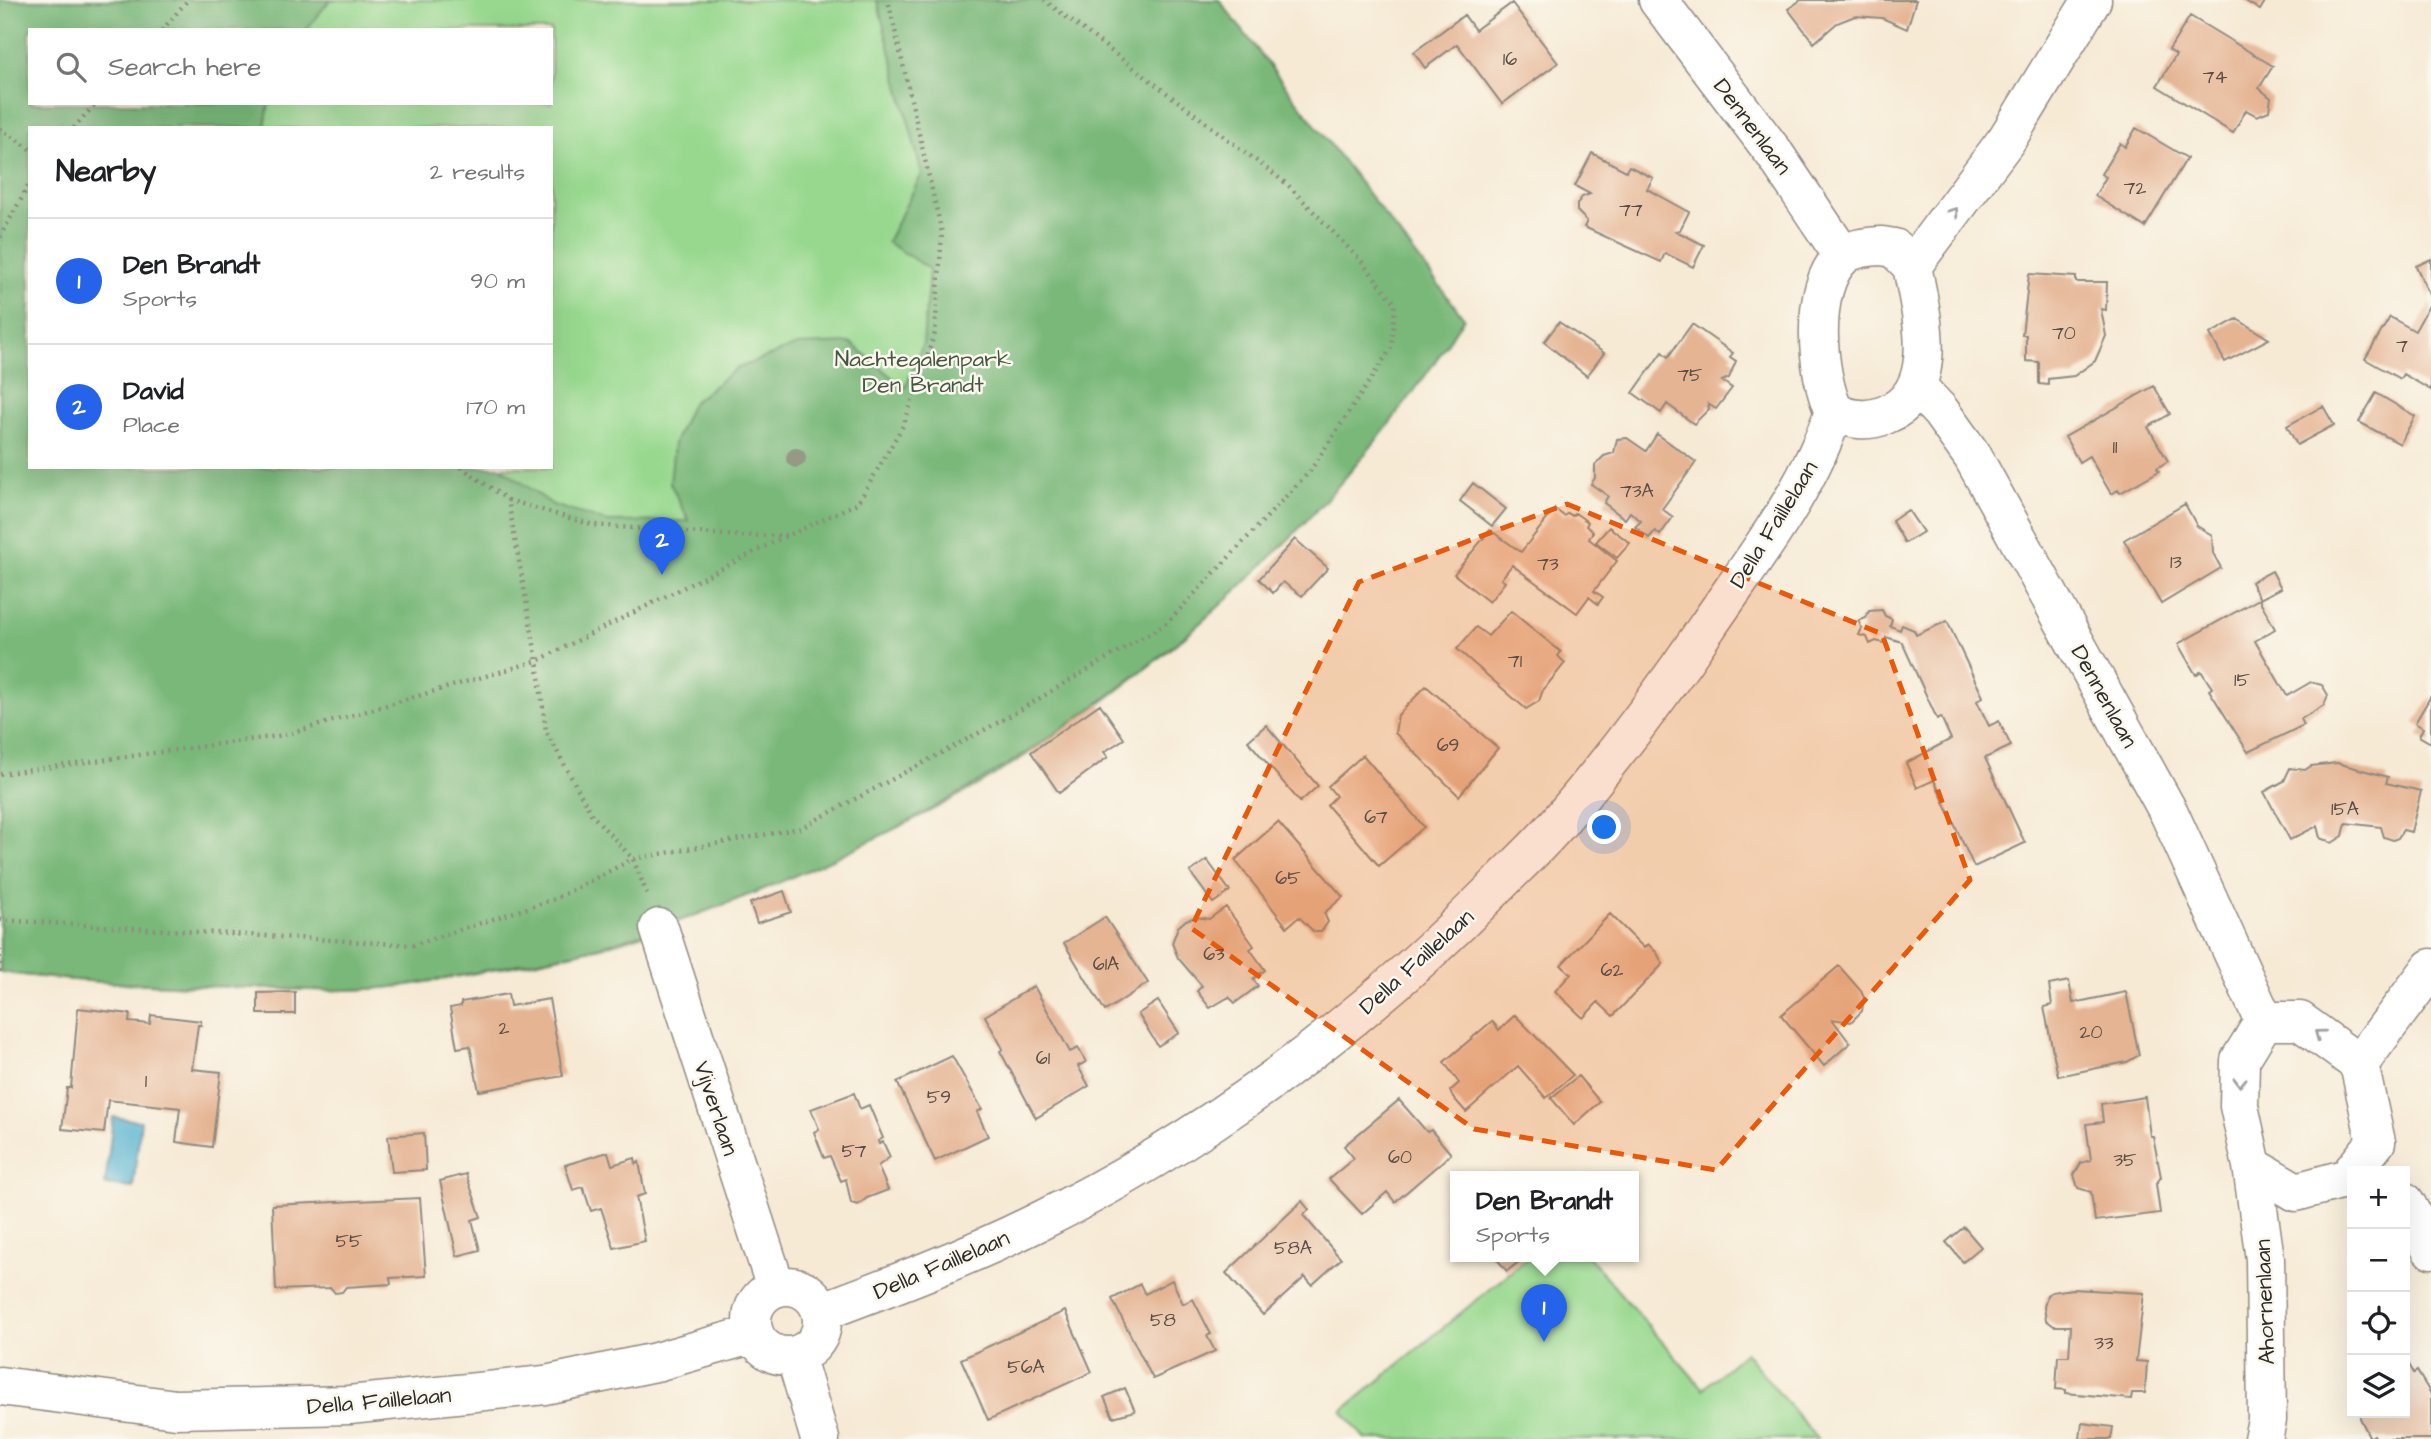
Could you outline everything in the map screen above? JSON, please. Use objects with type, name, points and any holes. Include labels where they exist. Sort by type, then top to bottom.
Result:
[{"type":"street","name":"Dennenlaan","points":[[1658,0],[1774,153],[1843,256]]},
{"type":"street","points":[[1912,266],[2007,139],[2092,0]]},
{"type":"street","points":[[1863,247],[1894,248],[1912,266],[1923,364],[1918,388],[1907,402],[1876,418],[1855,419],[1833,411],[1827,397],[1821,355],[1821,299],[1826,281],[1843,256],[1863,247]]},
{"type":"street","name":"Dennenlaan","points":[[1918,388],[1940,411],[1973,457],[2169,813],[2264,1021]]},
{"type":"street","name":"Della Faillelaan","points":[[821,1312],[898,1284],[1035,1223],[1171,1148],[1310,1053],[1387,991],[1454,929],[1557,825],[1658,699],[1786,510],[1822,446],[1833,411]]},
{"type":"street","name":"Vijverlaan","points":[[659,928],[776,1288]]},
{"type":"street","points":[[2359,1064],[2431,968]]},
{"type":"street","points":[[2347,1178],[2296,1192],[2252,1166],[2239,1106],[2240,1060],[2264,1021],[2300,1021],[2359,1064],[2383,1156],[2364,1166]]},
{"type":"street","name":"Ahornenlaan","points":[[2252,1166],[2265,1259],[2267,1420],[2263,1439]]},
{"type":"street","points":[[2410,1211],[2431,1249]]},
{"type":"street","points":[[795,1287],[811,1296],[821,1312],[821,1327],[817,1339],[807,1350],[795,1355],[778,1356],[770,1352],[763,1348],[754,1334],[752,1315],[760,1298],[776,1288],[795,1287]]},
{"type":"street","name":"Della Faillelaan","points":[[0,1386],[176,1409],[349,1405],[545,1385],[656,1362],[754,1334]]},
{"type":"street","points":[[795,1355],[820,1439]]},
{"type":"path","points":[[164,28],[188,0]]},
{"type":"path","points":[[0,774],[285,735],[537,661],[789,534],[858,503],[904,424],[935,333],[942,233],[888,0]]},
{"type":"path","points":[[0,920],[413,945],[555,899],[633,859],[801,828],[1001,722],[1167,624],[1310,471],[1392,347],[1395,303],[1362,262],[1287,184],[1045,0]]},
{"type":"path","points":[[76,126],[94,105]]},
{"type":"path","points":[[0,128],[28,148]]},
{"type":"path","points":[[0,237],[28,187]]},
{"type":"path","points":[[464,469],[508,500],[593,525],[741,536],[789,534]]},
{"type":"path","points":[[508,500],[537,661],[546,731],[592,815],[633,859],[659,928]]},
{"type":"path","points":[[0,949],[0,977]]},
{"type":"highlighted area","points":[[1567,504],[1882,634],[1970,880],[1716,1170],[1474,1129],[1191,928],[1359,582]]},
{"type":"green space","name":"Nachtegalenpark Den Brandt","points":[[0,0],[1219,0],[1464,318],[1375,442],[1272,556],[1216,609],[1158,659],[1034,750],[933,810],[861,845],[697,914],[620,942],[529,963],[408,985],[297,990],[57,979],[0,972]]},
{"type":"green space","name":"Nachtegalenpark Den Brandt","points":[[0,0],[330,0],[308,28],[28,28],[28,105],[269,105],[265,126],[28,126],[28,469],[503,469],[553,505],[608,522],[689,521],[670,483],[674,443],[692,403],[736,369],[797,345],[851,343],[905,388],[923,344],[929,269],[887,242],[922,174],[877,0],[1219,0],[1464,318],[1385,429],[1296,531],[1199,624],[1093,707],[981,781],[862,845],[738,899],[609,944],[408,985],[297,990],[57,979],[0,972]]},
{"type":"green space","points":[[1523,1262],[1593,1262],[1703,1389],[1745,1352],[1817,1439],[1365,1439],[1342,1411]]},
{"type":"water","points":[[113,1117],[141,1121],[133,1188],[105,1185]]},
{"type":"building","points":[[1801,0],[1916,0],[1907,29],[1882,18],[1855,16],[1837,23],[1814,43],[1788,9]]},
{"type":"building","points":[[2244,0],[2266,0],[2260,10]]},
{"type":"building","points":[[1512,3],[1558,63],[1502,104],[1457,44],[1425,68],[1414,52],[1464,15],[1475,30]]},
{"type":"building","points":[[2190,16],[2273,66],[2259,88],[2271,98],[2269,111],[2257,116],[2246,110],[2233,133],[2157,86],[2176,55],[2169,50]]},
{"type":"building","points":[[2136,128],[2187,158],[2145,227],[2095,196],[2106,177],[2101,174],[2120,143],[2125,147]]},
{"type":"building","points":[[1592,153],[1626,171],[1629,166],[1653,178],[1647,189],[1689,212],[1680,230],[1676,231],[1704,245],[1693,267],[1665,253],[1661,262],[1584,227],[1587,221],[1577,211],[1577,204],[1582,197],[1590,194],[1575,186]]},
{"type":"building","points":[[2431,259],[2431,299],[2416,266]]},
{"type":"building","points":[[2029,274],[2076,277],[2076,282],[2107,282],[2106,310],[2101,309],[2106,336],[2095,361],[2074,376],[2048,379],[2048,385],[2039,384],[2039,362],[2026,361],[2026,335],[2022,335]]},
{"type":"building","points":[[2431,302],[2431,390],[2403,374],[2400,379],[2365,359],[2390,317],[2415,331]]},
{"type":"building","points":[[2237,319],[2269,339],[2225,362],[2210,334]]},
{"type":"building","points":[[1559,322],[1604,353],[1587,376],[1544,342]]},
{"type":"building","points":[[1692,324],[1733,353],[1730,357],[1736,361],[1729,378],[1722,381],[1732,388],[1716,409],[1708,404],[1709,409],[1694,424],[1667,404],[1661,413],[1633,393],[1662,352],[1668,357]]},
{"type":"building","points":[[2154,386],[2170,414],[2148,427],[2168,461],[2157,468],[2159,471],[2120,493],[2118,490],[2111,494],[2089,456],[2079,462],[2065,437]]},
{"type":"building","points":[[2376,393],[2415,416],[2400,444],[2359,422]]},
{"type":"building","points":[[2323,406],[2334,425],[2297,445],[2287,426]]},
{"type":"building","points":[[1657,434],[1696,462],[1662,509],[1673,517],[1660,535],[1655,531],[1649,538],[1635,527],[1641,521],[1630,512],[1625,519],[1604,503],[1608,496],[1591,484],[1595,478],[1595,465],[1604,456],[1614,453],[1617,439],[1627,438],[1646,451]]},
{"type":"building","points":[[1473,483],[1506,509],[1492,526],[1460,501]]},
{"type":"building","points":[[2185,504],[2197,526],[2212,535],[2213,553],[2221,568],[2161,604],[2124,540]]},
{"type":"building","points":[[1555,509],[1564,516],[1568,513],[1572,516],[1575,513],[1588,522],[1586,526],[1593,532],[1589,539],[1617,561],[1594,591],[1603,597],[1598,604],[1589,597],[1577,613],[1512,565],[1501,579],[1505,582],[1489,602],[1454,574],[1490,530],[1521,552]]},
{"type":"building","points":[[1908,510],[1923,532],[1905,543],[1892,521]]},
{"type":"building","points":[[1609,527],[1630,543],[1617,558],[1596,542]]},
{"type":"building","points":[[1295,539],[1328,568],[1302,596],[1283,582],[1273,593],[1259,579]]},
{"type":"building","points":[[2272,571],[2281,588],[2260,599],[2251,582]]},
{"type":"building","points":[[2259,599],[2275,629],[2255,641],[2287,696],[2311,682],[2322,685],[2328,695],[2324,705],[2301,719],[2304,725],[2248,752],[2209,690],[2212,688],[2201,671],[2196,675],[2178,644]]},
{"type":"building","points":[[1882,610],[1885,616],[1892,619],[1890,626],[1900,630],[1902,625],[1914,630],[1916,635],[1947,621],[1983,697],[1977,701],[1989,726],[1999,721],[2011,746],[1985,758],[2025,843],[1974,867],[1934,780],[1917,788],[1906,763],[1951,739],[1941,717],[1937,719],[1902,642],[1886,637],[1884,643],[1876,641],[1870,644],[1867,637],[1859,635],[1862,628],[1858,621],[1866,618],[1869,611]]},
{"type":"building","points":[[1511,611],[1561,652],[1558,656],[1565,663],[1543,690],[1539,701],[1526,709],[1457,649],[1476,627],[1488,636]]},
{"type":"building","points":[[1426,686],[1498,748],[1459,796],[1395,733],[1398,715]]},
{"type":"building","points":[[2431,696],[2431,743],[2419,736],[2423,728],[2415,723]]},
{"type":"building","points":[[1100,704],[1124,739],[1104,752],[1108,757],[1059,793],[1031,752]]},
{"type":"building","points":[[1266,725],[1318,786],[1300,802],[1248,741]]},
{"type":"building","points":[[1363,755],[1424,827],[1379,866],[1327,805],[1336,796],[1328,786]]},
{"type":"building","points":[[2337,763],[2388,777],[2386,783],[2421,791],[2411,832],[2403,830],[2398,838],[2393,840],[2384,837],[2381,827],[2346,823],[2343,836],[2332,843],[2320,838],[2317,826],[2290,840],[2264,792],[2284,781],[2290,768],[2305,770],[2311,766]]},
{"type":"building","points":[[1278,822],[1343,897],[1324,913],[1328,922],[1321,932],[1314,932],[1299,917],[1287,927],[1235,860]]},
{"type":"building","points":[[1207,860],[1230,891],[1213,903],[1190,872]]},
{"type":"building","points":[[784,891],[791,912],[757,923],[750,903]]},
{"type":"building","points":[[1226,907],[1254,946],[1250,949],[1265,970],[1253,979],[1258,986],[1235,1003],[1229,997],[1210,1008],[1197,991],[1202,986],[1178,958],[1172,943],[1178,927],[1186,920],[1196,917],[1209,919]]},
{"type":"building","points":[[1610,914],[1644,948],[1648,944],[1663,964],[1613,1016],[1598,1002],[1583,1018],[1555,991],[1571,974],[1561,965]]},
{"type":"building","points":[[1105,917],[1148,983],[1105,1011],[1064,943]]},
{"type":"building","points":[[1839,966],[1864,998],[1862,1011],[1851,1022],[1832,1019],[1850,1043],[1824,1066],[1781,1015]]},
{"type":"building","points":[[2069,981],[2073,1003],[2126,992],[2139,1055],[2127,1062],[2058,1076],[2044,1007],[2052,1005],[2049,985]]},
{"type":"building","points":[[1034,986],[1070,1052],[1078,1048],[1086,1062],[1078,1066],[1089,1086],[1036,1118],[1000,1051],[1003,1049],[985,1016]]},
{"type":"building","points":[[295,992],[295,1014],[258,1014],[258,993]]},
{"type":"building","points":[[508,994],[510,1006],[549,999],[563,1076],[479,1091],[470,1046],[457,1048],[450,1008],[461,1006],[461,1002]]},
{"type":"building","points":[[1158,1001],[1179,1033],[1158,1046],[1138,1014]]},
{"type":"building","points":[[78,1008],[130,1014],[129,1022],[150,1024],[151,1015],[201,1021],[201,1025],[198,1025],[192,1069],[221,1072],[212,1147],[176,1142],[180,1108],[108,1100],[104,1133],[62,1129],[67,1088],[71,1088]]},
{"type":"building","points":[[1515,1015],[1573,1075],[1546,1098],[1518,1066],[1466,1112],[1452,1096],[1450,1091],[1459,1083],[1444,1062],[1492,1021],[1499,1030]]},
{"type":"building","points":[[952,1056],[982,1109],[977,1112],[988,1136],[935,1161],[897,1082]]},
{"type":"building","points":[[1578,1076],[1600,1102],[1574,1125],[1551,1098]]},
{"type":"building","points":[[854,1093],[860,1109],[869,1105],[883,1138],[878,1141],[879,1144],[883,1142],[890,1157],[878,1166],[888,1190],[867,1198],[858,1205],[851,1203],[846,1179],[841,1181],[830,1156],[824,1158],[814,1132],[819,1129],[811,1109]]},
{"type":"building","points":[[2145,1097],[2150,1136],[2153,1136],[2161,1177],[2156,1184],[2160,1213],[2095,1221],[2091,1192],[2078,1188],[2074,1175],[2081,1163],[2091,1160],[2086,1124],[2103,1122],[2101,1104]]},
{"type":"building","points":[[1399,1100],[1427,1132],[1431,1130],[1451,1154],[1395,1202],[1387,1192],[1362,1214],[1329,1179],[1354,1158],[1344,1146]]},
{"type":"building","points":[[424,1133],[426,1170],[392,1172],[388,1136]]},
{"type":"building","points":[[608,1152],[612,1165],[635,1158],[636,1164],[639,1162],[645,1194],[636,1197],[645,1241],[614,1248],[601,1208],[591,1211],[583,1187],[573,1190],[565,1165]]},
{"type":"building","points":[[466,1174],[481,1217],[472,1220],[480,1250],[457,1256],[440,1181]]},
{"type":"building","points":[[420,1198],[426,1276],[390,1278],[391,1284],[346,1287],[342,1292],[335,1293],[331,1288],[276,1290],[272,1205]]},
{"type":"building","points":[[1302,1201],[1309,1210],[1303,1215],[1341,1259],[1312,1285],[1305,1277],[1263,1315],[1226,1273]]},
{"type":"building","points":[[1964,1227],[1981,1247],[1963,1262],[1946,1242]]},
{"type":"building","points":[[1499,1262],[1518,1262],[1507,1271]]},
{"type":"building","points":[[1172,1280],[1183,1304],[1193,1299],[1211,1334],[1207,1336],[1215,1351],[1153,1379],[1112,1299],[1140,1284],[1145,1294]]},
{"type":"building","points":[[2072,1289],[2144,1293],[2136,1361],[2147,1362],[2145,1393],[2132,1393],[2131,1399],[2066,1393],[2066,1390],[2056,1389],[2058,1356],[2069,1356],[2071,1326],[2054,1326],[2046,1320],[2044,1307],[2047,1295]]},
{"type":"building","points":[[1065,1311],[1092,1372],[988,1420],[961,1359]]},
{"type":"building","points":[[2410,1366],[2414,1373],[2417,1371],[2431,1394],[2431,1439],[2376,1439],[2374,1435],[2370,1438],[2360,1418],[2410,1418]]},
{"type":"building","points":[[1125,1388],[1135,1411],[1113,1417],[1104,1397]]},
{"type":"building","points":[[2082,1423],[2113,1427],[2111,1439],[2080,1439]]},
{"type":"place","name":"David","points":[[662,575]]},
{"type":"place","name":"Den Brandt","points":[[1544,1342]]}]
